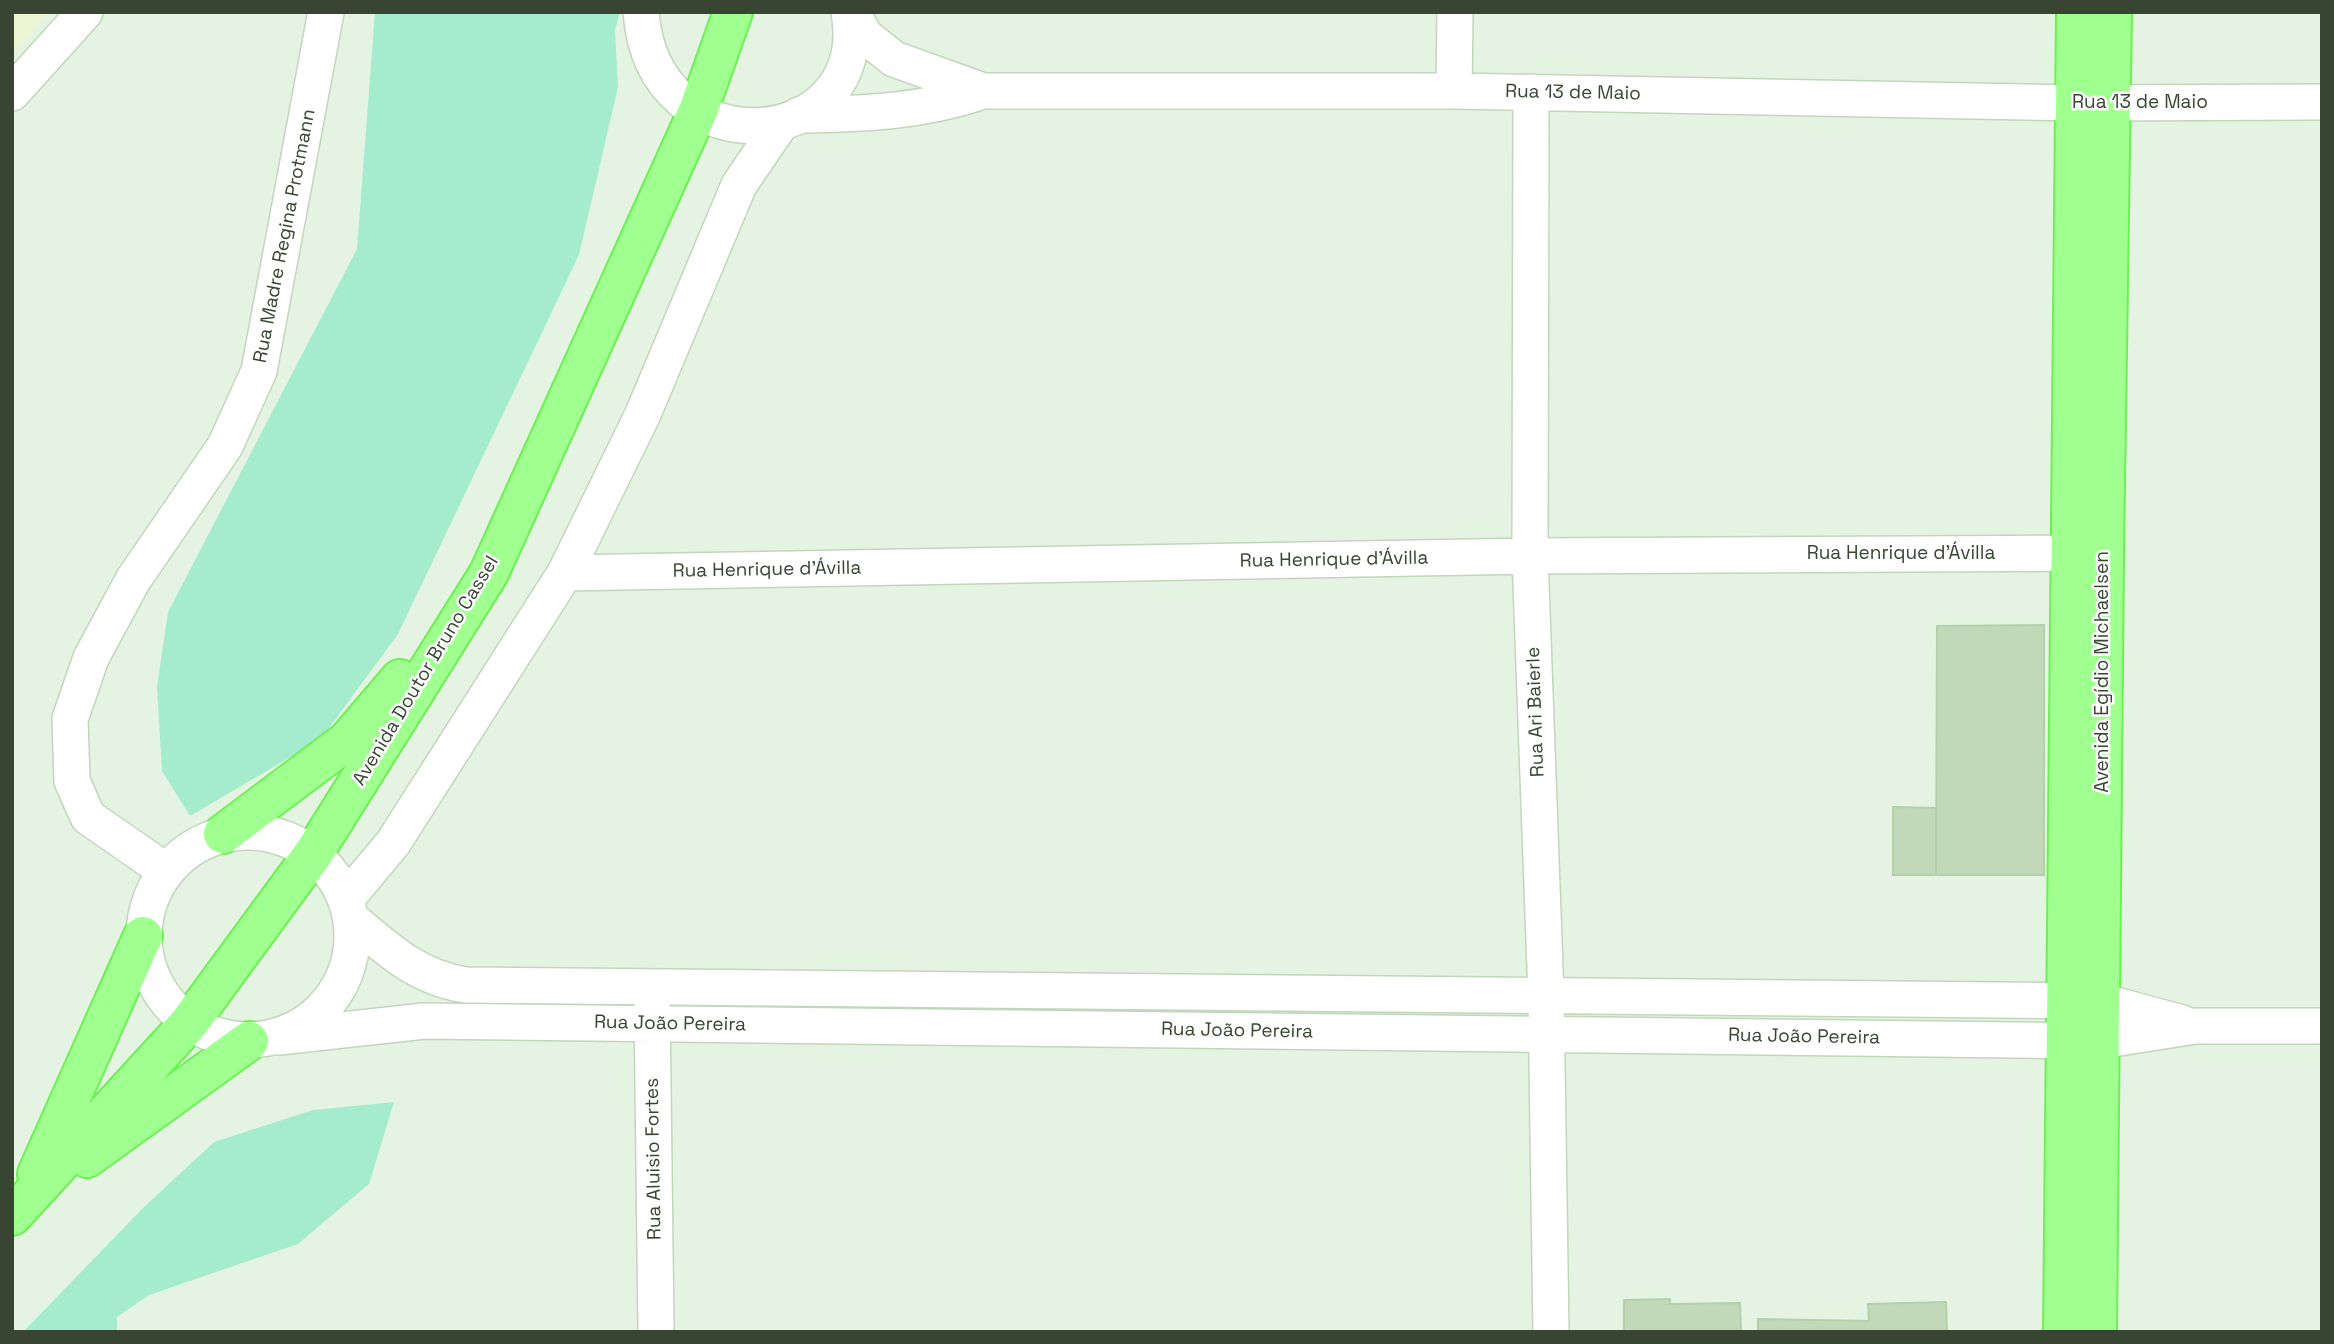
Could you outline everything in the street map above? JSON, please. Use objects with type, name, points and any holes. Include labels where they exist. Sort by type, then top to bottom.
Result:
[{"type":"main road","name":"Avenida Doutor Bruno Cassel","points":[[18,1210],[189,1023],[313,854],[489,573],[698,111],[733,12]]},
{"type":"main road","name":"Avenida Egídio Michaelsen","points":[[2076,12],[2095,103]]},
{"type":"main road","name":"Avenida Egídio Michaelsen","points":[[2063,1332],[2083,1040],[2095,103],[2112,12]]},
{"type":"main road","points":[[223,834],[347,741],[489,573]]},
{"type":"main road","points":[[18,1210],[143,936]]},
{"type":"main road","points":[[18,1210],[264,1039]]},
{"type":"main road","name":"Avenida Egídio Michaelsen","points":[[2083,1040],[2097,1332]]},
{"type":"street","points":[[12,93],[85,12]]},
{"type":"street","name":"Rua Madre Regina Protmann","points":[[166,871],[88,817],[72,781],[70,719],[91,658],[127,592],[225,446],[260,371],[326,12]]},
{"type":"street","points":[[641,12],[643,42],[655,70],[674,93],[698,111],[738,127],[761,127],[791,119],[944,105],[983,91]]},
{"type":"street","points":[[264,1039],[322,1012],[349,970],[350,909],[565,573],[643,414],[739,185],[791,119],[822,99],[839,78],[851,42],[850,12]]},
{"type":"street","name":"Rua 13 de Maio","points":[[850,12],[865,36],[894,60],[983,91],[1454,91],[2095,103],[2322,102]]},
{"type":"street","points":[[1454,91],[1455,12]]},
{"type":"street","name":"Rua Ari Baierle","points":[[1531,92],[1530,556],[1546,996],[1551,1332]]},
{"type":"street","name":"Rua Henrique d'Ávilla","points":[[565,573],[1530,556],[2088,553]]},
{"type":"street","name":"Rua João Pereira","points":[[2195,1026],[2084,1000],[466,985],[442,982],[404,963],[350,909],[336,876],[313,854],[291,839],[257,831],[223,834],[191,848],[166,871],[149,902],[143,936],[149,971],[166,1001],[189,1023],[219,1037],[264,1039],[424,1021],[2083,1040],[2195,1026],[2322,1026]]},
{"type":"street","name":"Rua Aluisio Fortes","points":[[652,987],[656,1332]]},
{"type":"shaded area","points":[[12,12],[50,12],[12,53]]},
{"type":"shaded area","points":[[375,12],[620,12],[615,30],[618,87],[579,255],[398,634],[321,739],[190,816],[162,771],[157,687],[168,612],[357,249]]},
{"type":"shaded area","points":[[394,1102],[369,1184],[298,1244],[149,1295],[117,1317],[117,1332],[23,1332],[143,1208],[214,1142],[313,1110]]},
{"type":"building","points":[[2044,625],[2044,875],[1936,875],[1937,626]]},
{"type":"building","points":[[1893,807],[1936,808],[1936,875],[1893,875]]},
{"type":"building","points":[[1670,1299],[1670,1304],[1740,1303],[1741,1332],[1624,1332],[1624,1300]]},
{"type":"building","points":[[1946,1302],[1947,1332],[1758,1332],[1758,1319],[1869,1321],[1868,1304]]}]
